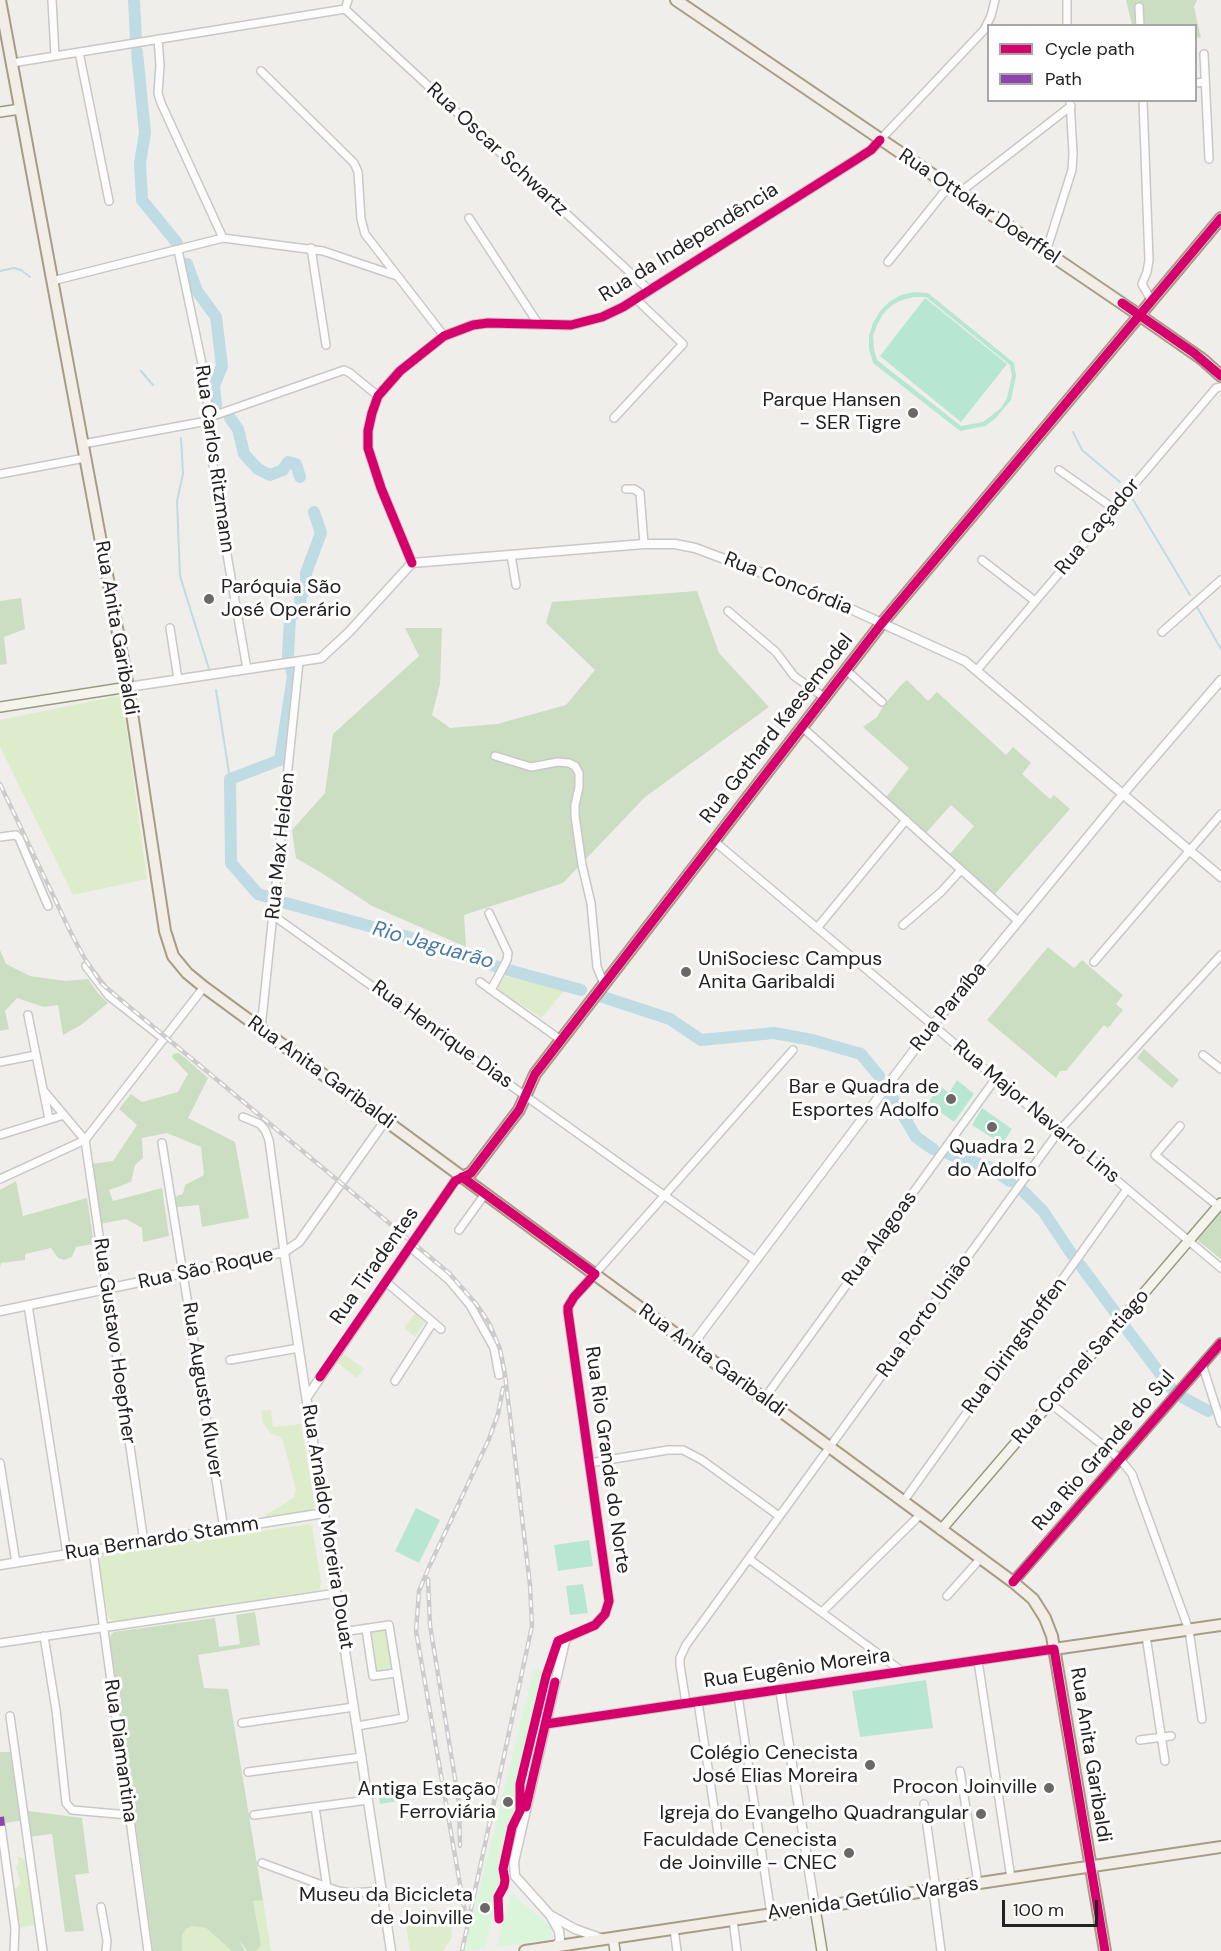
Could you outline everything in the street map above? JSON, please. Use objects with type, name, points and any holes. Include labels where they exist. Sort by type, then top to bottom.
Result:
[{"type":"main road","name":"Rua Anita Garibaldi","points":[[0,0],[128,687],[165,931],[169,945],[180,966],[204,987],[1033,1599],[1045,1618],[1054,1649],[1105,1951]]},
{"type":"main road","name":"Rua Ottokar Doerffel","points":[[676,0],[1122,303],[1194,353],[1221,376]]},
{"type":"main road","points":[[0,112],[20,109]]},
{"type":"main road","name":"Rua Gothard Kaesemodel","points":[[462,1177],[471,1173],[519,1110],[535,1074],[882,623],[1221,218]]},
{"type":"main road","points":[[1122,303],[1151,300]]},
{"type":"main road","points":[[0,707],[128,687]]},
{"type":"main road","name":"Rua Coronel Santiago","points":[[941,1530],[1220,1205]]},
{"type":"main road","name":"Rua Rio Grande do Sul","points":[[1013,1582],[1221,1343]]},
{"type":"main road","name":"Rua Eugênio Moreira","points":[[1054,1649],[1221,1625]]},
{"type":"main road","name":"Avenida Getúlio Vargas","points":[[525,1951],[1221,1847]]},
{"type":"main road","points":[[815,1908],[822,1951]]},
{"type":"main road","points":[[608,1939],[615,1951]]},
{"type":"street","points":[[52,0],[55,56]]},
{"type":"street","points":[[12,63],[345,9],[348,0]]},
{"type":"street","points":[[880,140],[984,30],[995,0]]},
{"type":"street","points":[[1066,0],[1068,24]]},
{"type":"street","points":[[1139,7],[1140,24]]},
{"type":"street","name":"Rua Oscar Schwartz","points":[[345,9],[650,290]]},
{"type":"street","points":[[158,39],[160,65],[158,93],[161,103],[223,238]]},
{"type":"street","points":[[79,52],[109,201]]},
{"type":"street","points":[[1204,54],[1209,159]]},
{"type":"street","points":[[261,71],[354,163],[358,172],[361,219],[365,234],[444,336]]},
{"type":"street","points":[[1197,83],[1205,82]]},
{"type":"street","points":[[1143,102],[1149,260],[1142,284],[1151,300]]},
{"type":"street","points":[[959,193],[1071,103]]},
{"type":"street","points":[[1046,252],[1072,170],[1071,103]]},
{"type":"street","name":"Rua da Independência","points":[[412,563],[378,480],[368,448],[368,431],[378,396],[400,371],[444,336],[473,325],[488,323],[571,325],[602,318],[636,299],[854,161],[880,140]]},
{"type":"street","points":[[888,262],[949,186]]},
{"type":"street","points":[[469,218],[538,325]]},
{"type":"street","points":[[52,281],[223,238],[311,248],[397,276]]},
{"type":"street","points":[[311,248],[326,345]]},
{"type":"street","name":"Rua Carlos Ritzmann","points":[[178,250],[202,366],[210,417],[216,495],[247,669]]},
{"type":"street","points":[[614,418],[683,344],[636,299]]},
{"type":"street","points":[[83,444],[202,422],[210,417],[344,370],[378,396]]},
{"type":"street","name":"Rua Caçador","points":[[977,670],[1113,508],[1220,389]]},
{"type":"street","points":[[0,474],[85,458]]},
{"type":"street","points":[[1059,470],[1113,508]]},
{"type":"street","points":[[626,489],[634,489],[640,493],[644,544]]},
{"type":"street","name":"Rua Concórdia","points":[[412,563],[644,544],[675,544],[695,548],[786,582],[955,655],[977,670],[1221,877]]},
{"type":"street","points":[[511,555],[516,585]]},
{"type":"street","points":[[982,560],[1035,601]]},
{"type":"street","points":[[128,687],[315,660],[327,654],[412,563]]},
{"type":"street","points":[[1162,632],[1221,580]]},
{"type":"street","points":[[728,611],[776,652],[794,676],[825,698]]},
{"type":"street","points":[[170,628],[178,679]]},
{"type":"street","name":"Rua Max Heiden","points":[[261,1029],[274,916],[296,663]]},
{"type":"street","points":[[846,670],[882,702]]},
{"type":"street","name":"Rua Paraíba","points":[[692,1346],[933,1025],[1123,794],[1221,680]]},
{"type":"street","points":[[802,727],[1018,921]]},
{"type":"street","points":[[495,756],[531,767],[572,764],[579,773],[579,787],[574,809],[576,829],[591,903],[597,967],[604,984]]},
{"type":"street","points":[[1094,962],[1221,814]]},
{"type":"street","points":[[818,928],[906,820]]},
{"type":"street","points":[[0,837],[15,835],[19,838],[48,906]]},
{"type":"street","name":"Rua Major Navarro Lins","points":[[714,841],[1221,1268]]},
{"type":"street","points":[[903,925],[941,892],[961,870]]},
{"type":"street","points":[[489,913],[506,947],[507,960],[491,990]]},
{"type":"street","name":"Rua Henrique Dias","points":[[274,916],[756,1261]]},
{"type":"street","name":"Rua Porto União","points":[[686,1703],[680,1665],[682,1651],[1059,1131],[1221,955]]},
{"type":"street","points":[[86,966],[109,996],[164,1039]]},
{"type":"street","points":[[480,982],[561,1040]]},
{"type":"street","points":[[0,1179],[84,1140],[204,987]]},
{"type":"street","points":[[28,1015],[49,1119]]},
{"type":"street","points":[[595,1274],[793,1050]]},
{"type":"street","points":[[0,1062],[36,1055]]},
{"type":"street","points":[[1203,1055],[1221,1069]]},
{"type":"street","name":"Rua Alagoas","points":[[764,1399],[996,1078]]},
{"type":"street","points":[[43,1090],[84,1140]]},
{"type":"street","points":[[0,1135],[64,1115]]},
{"type":"street","name":"Rua Arnaldo Moreira Douat","points":[[243,1117],[260,1124],[269,1140],[287,1272],[391,1951]]},
{"type":"street","name":"Rua São Roque","points":[[0,1311],[284,1252],[299,1242],[385,1121]]},
{"type":"street","points":[[1180,1126],[1155,1155],[1220,1205]]},
{"type":"street","name":"Rua Gustavo Hoepfner","points":[[84,1140],[144,1542]]},
{"type":"street","name":"Rua Augusto Kluver","points":[[162,1143],[225,1529]]},
{"type":"street","name":"Rua Tiradentes","points":[[307,1397],[455,1181],[462,1177]]},
{"type":"street","name":"Rua Diringshoffen","points":[[903,1502],[1127,1189]]},
{"type":"street","points":[[459,1230],[485,1194]]},
{"type":"street","points":[[287,1272],[299,1242]]},
{"type":"street","points":[[410,1247],[449,1280],[470,1305],[494,1348],[499,1375]]},
{"type":"street","name":"Rua Rio Grande do Norte","points":[[546,1724],[566,1638],[595,1625],[605,1614],[609,1601],[568,1312],[573,1297],[595,1274]]},
{"type":"street","points":[[386,1282],[441,1329]]},
{"type":"street","points":[[28,1305],[67,1554]]},
{"type":"street","points":[[395,1381],[433,1322]]},
{"type":"street","points":[[230,1360],[299,1348]]},
{"type":"street","points":[[1202,1364],[1221,1423]]},
{"type":"street","points":[[303,1373],[310,1378],[320,1377]]},
{"type":"street","points":[[1050,1403],[1120,1459],[1127,1466],[1137,1485],[1189,1630],[1202,1719]]},
{"type":"street","points":[[589,1463],[674,1449],[683,1450],[702,1460],[779,1516]]},
{"type":"street","points":[[0,1463],[16,1563]]},
{"type":"street","name":"Rua Bernardo Stamm","points":[[0,1565],[324,1513]]},
{"type":"street","points":[[822,1612],[920,1515]]},
{"type":"street","name":"Rua Diamantina","points":[[93,1550],[148,1951]]},
{"type":"street","points":[[749,1558],[903,1672]]},
{"type":"street","points":[[947,1596],[980,1559]]},
{"type":"street","points":[[0,1643],[337,1593]]},
{"type":"street","points":[[342,1632],[389,1625],[404,1718],[357,1726]]},
{"type":"street","points":[[366,1629],[373,1676],[396,1673]]},
{"type":"street","points":[[44,1636],[68,1808],[129,1815]]},
{"type":"street","points":[[1146,1636],[1165,1761]]},
{"type":"street","name":"Rua Eugênio Moreira","points":[[546,1724],[1054,1649]]},
{"type":"street","points":[[978,1661],[1011,1878]]},
{"type":"street","points":[[780,1689],[815,1908]]},
{"type":"street","points":[[738,1696],[771,1914]]},
{"type":"street","points":[[698,1701],[719,1840]]},
{"type":"street","points":[[242,1723],[354,1707]]},
{"type":"street","points":[[10,1716],[43,1951]]},
{"type":"street","points":[[546,1724],[515,1854],[514,1870],[519,1882],[550,1915],[575,1929],[608,1939]]},
{"type":"street","points":[[1140,1740],[1171,1736]]},
{"type":"street","points":[[248,1772],[362,1758]]},
{"type":"street","points":[[960,1771],[978,1883]]},
{"type":"street","points":[[254,1815],[368,1800]]},
{"type":"street","points":[[924,1804],[940,1951]]},
{"type":"street","points":[[315,1807],[327,1888]]},
{"type":"street","points":[[1,1826],[15,1928],[14,1951]]},
{"type":"street","points":[[262,1863],[327,1888],[351,1893],[382,1891]]},
{"type":"street","points":[[101,1906],[107,1941],[106,1951]]},
{"type":"street","points":[[550,1915],[560,1937],[556,1946]]},
{"type":"street","points":[[733,1920],[737,1951]]},
{"type":"street","points":[[674,1929],[677,1951]]},
{"type":"green space","points":[[1126,0],[1197,0],[1194,7],[1201,38],[1197,37],[1197,24],[1132,24]]},
{"type":"green space","points":[[914,292],[928,293],[1014,363],[1016,376],[1011,400],[995,419],[985,426],[960,431],[873,363],[869,349],[869,336],[873,323],[889,302],[901,295]],"holes":[[[926,297],[1010,365],[1012,376],[1007,398],[1001,408],[983,422],[961,426],[877,360],[873,336],[883,314],[892,305],[902,300]]]},
{"type":"green space","points":[[925,298],[1007,364],[961,422],[880,356]]},
{"type":"green space","points":[[697,591],[719,653],[769,707],[645,797],[563,883],[464,915],[466,947],[372,906],[296,858],[292,830],[325,793],[333,734],[419,656],[405,628],[442,628],[440,684],[432,715],[450,728],[497,724],[566,705],[595,670],[546,623],[552,602]]},
{"type":"green space","points":[[21,598],[25,629],[4,637],[7,664],[0,665],[0,601]]},
{"type":"green space","points":[[907,680],[928,701],[937,692],[1006,755],[1013,747],[1031,763],[1022,774],[1050,799],[1054,795],[1070,809],[995,894],[950,854],[974,826],[951,805],[926,833],[886,797],[909,768],[863,727],[877,717],[884,705]]},
{"type":"green space","points":[[122,695],[147,879],[73,895],[0,747],[0,720]]},
{"type":"green space","points":[[1048,947],[1074,968],[1082,960],[1123,995],[1116,1004],[1123,1010],[1108,1028],[1104,1025],[1066,1071],[1060,1071],[1056,1078],[987,1020]]},
{"type":"green space","points":[[0,950],[6,964],[30,976],[65,981],[88,979],[108,1003],[81,1025],[63,1035],[58,1005],[44,1007],[17,998],[5,1011],[9,1029],[0,1031]]},
{"type":"green space","points":[[504,976],[565,989],[542,1018],[499,991],[498,987]]},
{"type":"green space","points":[[1144,1049],[1179,1080],[1172,1088],[1137,1058]]},
{"type":"green space","points":[[179,1053],[208,1078],[188,1118],[235,1142],[249,1218],[202,1227],[199,1205],[177,1207],[174,1201],[177,1196],[183,1194],[185,1185],[204,1175],[201,1147],[167,1133],[142,1138],[143,1158],[135,1165],[131,1182],[109,1190],[113,1201],[162,1188],[169,1236],[143,1242],[142,1228],[126,1219],[100,1224],[92,1164],[113,1161],[137,1125],[119,1109],[131,1094],[142,1102],[178,1092],[188,1074],[172,1057],[173,1054]]},
{"type":"green space","name":"Bar e Quadra de Esportes Adolfo","points":[[957,1080],[974,1094],[954,1122],[928,1103],[940,1086],[949,1093]]},
{"type":"green space","name":"Quadra 2 do Adolfo","points":[[982,1108],[1012,1129],[1002,1144],[972,1125]]},
{"type":"green space","points":[[16,1181],[23,1216],[87,1198],[94,1244],[76,1247],[72,1257],[64,1260],[58,1258],[51,1248],[25,1254],[25,1260],[1,1263],[0,1267],[0,1190]]},
{"type":"green space","points":[[1221,1209],[1221,1259],[1196,1239]]},
{"type":"green space","points":[[415,1313],[425,1322],[415,1337],[404,1328]]},
{"type":"green space","points":[[343,1353],[364,1369],[357,1378],[337,1362]]},
{"type":"green space","points":[[271,1410],[273,1427],[301,1424],[315,1507],[311,1512],[264,1519],[266,1515],[293,1498],[296,1490],[283,1441],[280,1437],[270,1433],[263,1423],[261,1411]]},
{"type":"green space","points":[[416,1508],[440,1520],[419,1563],[395,1551]]},
{"type":"green space","points":[[310,1524],[321,1582],[320,1590],[114,1622],[108,1617],[99,1562],[102,1554]]},
{"type":"green space","points":[[589,1540],[593,1566],[558,1571],[554,1545]]},
{"type":"green space","points":[[583,1584],[588,1613],[570,1615],[566,1586]]},
{"type":"green space","points":[[255,1612],[260,1645],[198,1655],[204,1688],[228,1689],[263,1900],[253,1901],[261,1945],[256,1951],[247,1951],[239,1940],[245,1951],[232,1951],[206,1928],[192,1926],[182,1935],[182,1951],[153,1951],[111,1635],[114,1632],[215,1618],[219,1647],[240,1644],[236,1615]]},
{"type":"green space","points":[[387,1629],[393,1669],[376,1672],[370,1632]]},
{"type":"green space","points":[[534,1669],[549,1673],[485,1948],[464,1951]]},
{"type":"green space","points":[[926,1680],[933,1728],[860,1737],[852,1691]]},
{"type":"green space","points":[[0,1752],[10,1752],[21,1810],[82,1818],[89,1873],[75,1875],[84,1931],[65,1932],[52,1834],[28,1837],[25,1820],[0,1824]]},
{"type":"green space","points":[[401,1784],[404,1800],[380,1804],[378,1788]]},
{"type":"green space","points":[[17,1856],[25,1860],[27,1866],[36,1925],[17,1928],[12,1899],[16,1888],[21,1883],[16,1868],[19,1861]]},
{"type":"green space","points":[[513,1894],[550,1927],[553,1934],[550,1939],[496,1947]]},
{"type":"green space","points":[[263,1900],[271,1951],[256,1951],[260,1945],[253,1901]]},
{"type":"green space","points":[[428,1909],[450,1913],[451,1939],[443,1951],[410,1951],[404,1912]]},
{"type":"green space","points":[[192,1926],[206,1928],[232,1951],[182,1951],[182,1935]]},
{"type":"waterway","name":"Rio Jaguarão","points":[[134,0],[136,40]]},
{"type":"waterway","name":"Rio Jaguarão","points":[[137,52],[145,133],[140,163],[142,200],[177,243]]},
{"type":"waterway","name":"Rio Jaguarão","points":[[187,264],[197,291],[216,317],[222,366],[214,386],[216,406]]},
{"type":"waterway","points":[[0,271],[14,268],[30,277]]},
{"type":"waterway","points":[[141,371],[153,385]]},
{"type":"waterway","name":"Rio Jaguarão","points":[[230,418],[238,429],[244,454],[258,469],[270,475],[283,470],[288,462],[296,464],[300,477]]},
{"type":"waterway","points":[[1073,432],[1082,450],[1120,482]]},
{"type":"waterway","points":[[181,438],[183,474],[177,501],[180,576],[209,669]]},
{"type":"waterway","points":[[1132,498],[1190,595]]},
{"type":"waterway","name":"Rio Jaguarão","points":[[268,897],[258,894],[231,863],[230,779],[280,760],[293,676],[288,656],[290,617],[301,608],[300,597],[306,589],[306,573],[321,533],[314,512]]},
{"type":"waterway","points":[[1197,607],[1221,649]]},
{"type":"waterway","points":[[216,690],[230,779]]},
{"type":"waterway","name":"Rio Jaguarão","points":[[286,903],[405,936],[501,968],[581,990]]},
{"type":"waterway","name":"Rio Jaguarão","points":[[600,996],[670,1019],[701,1040],[774,1033],[812,1040],[861,1054],[879,1076]]},
{"type":"waterway","name":"Rio Jaguarão","points":[[889,1092],[916,1137],[933,1149]]},
{"type":"waterway","name":"Rio Jaguarão","points":[[949,1154],[991,1168],[1010,1181]]},
{"type":"waterway","name":"Rio Jaguarão","points":[[1023,1191],[1043,1211],[1073,1256]]},
{"type":"waterway","name":"Rio Jaguarão","points":[[1081,1266],[1115,1312]]},
{"type":"waterway","name":"Rio Jaguarão","points":[[1125,1327],[1171,1388]]},
{"type":"waterway","name":"Rio Jaguarão","points":[[1182,1397],[1208,1411]]},
{"type":"railway","points":[[0,784],[71,933],[102,984],[449,1273],[477,1305],[489,1323],[500,1349],[505,1374],[530,1585],[532,1626],[462,1951]]},
{"type":"railway","points":[[466,1919],[416,1631],[419,1591],[489,1439],[498,1414],[503,1388]]},
{"type":"railway","points":[[428,1579],[430,1625],[459,1803],[460,1846]]},
{"type":"marked path","points":[[0,1817],[1,1826]]},
{"type":"cycle path","points":[[412,563],[381,488],[368,448],[368,431],[378,396],[400,371],[444,336],[473,325],[488,323],[571,325],[602,317],[623,307],[871,150],[880,140]]},
{"type":"cycle path","points":[[320,1377],[455,1181],[471,1173],[519,1110],[535,1074],[882,623],[1221,218]]},
{"type":"cycle path","points":[[1122,303],[1194,353],[1221,376]]},
{"type":"cycle path","points":[[462,1177],[595,1274],[574,1297],[568,1307],[568,1312],[609,1601],[605,1614],[595,1625],[558,1641],[546,1676],[520,1784],[520,1811],[512,1827],[503,1869],[504,1886],[498,1897],[499,1919]]},
{"type":"cycle path","points":[[1013,1582],[1221,1343]]},
{"type":"cycle path","points":[[546,1724],[1054,1649],[1105,1951]]},
{"type":"cycle path","points":[[526,1807],[555,1682]]},
{"type":"place","name":"Parque Hansen - SER Tigre","points":[[913,413]]},
{"type":"place","name":"Paróquia São José Operário","points":[[209,599]]},
{"type":"place","name":"UniSociesc Campus Anita Garibaldi","points":[[686,972]]},
{"type":"place","name":"Bar e Quadra de Esportes Adolfo","points":[[951,1099]]},
{"type":"place","name":"Quadra 2 do Adolfo","points":[[992,1127]]},
{"type":"place","name":"Colégio Cenecista José Elias Moreira","points":[[870,1765]]},
{"type":"place","name":"Procon Joinville","points":[[1049,1788]]},
{"type":"place","name":"Antiga Estação Ferroviária","points":[[508,1802]]},
{"type":"place","name":"Igreja do Evangelho Quadrangular","points":[[981,1814]]},
{"type":"place","name":"Faculdade Cenecista de Joinville - CNEC","points":[[849,1853]]},
{"type":"place","name":"Museu da Bicicleta de Joinville","points":[[485,1908]]}]
